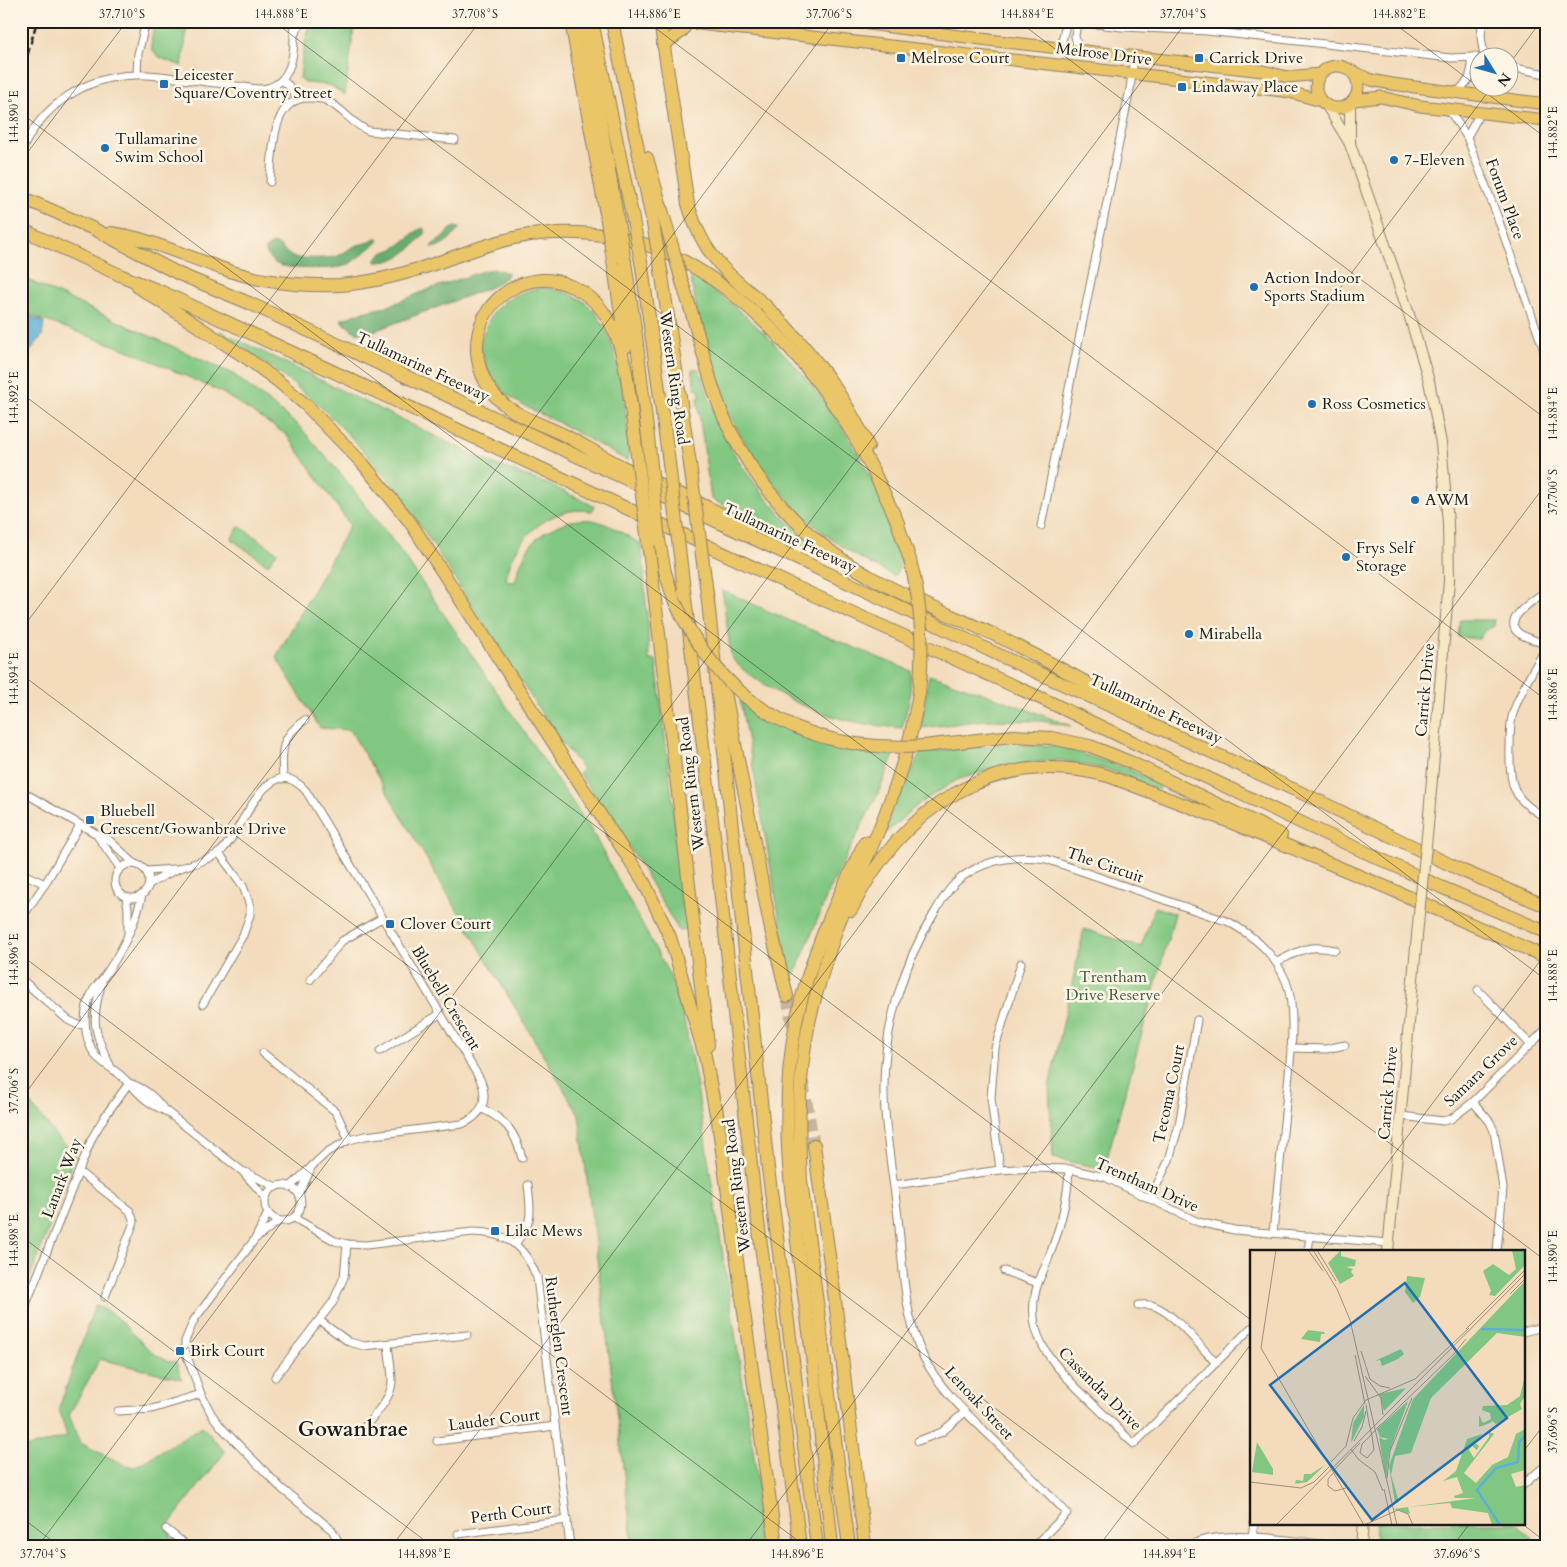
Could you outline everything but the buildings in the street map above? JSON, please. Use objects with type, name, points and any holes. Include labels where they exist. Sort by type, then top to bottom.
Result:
[{"type":"highway","points":[[571,21],[586,45]]},
{"type":"highway","points":[[583,21],[611,215],[636,336],[659,541],[665,572],[674,600],[696,642],[718,671],[745,696],[765,710],[792,725],[836,741],[868,747],[897,748],[1013,736],[1051,738],[1111,753],[1388,888]]},
{"type":"highway","name":"Western Ring Road","points":[[592,21],[586,45],[633,220],[642,267],[668,455],[715,844],[754,1191],[800,1546]]},
{"type":"highway","name":"Western Ring Road","points":[[612,21],[654,229],[690,464],[708,601],[768,1168],[817,1546]]},
{"type":"highway","points":[[660,21],[688,204],[697,229],[717,262],[767,307],[817,362],[858,424],[882,476],[910,560],[922,624],[919,693],[913,726],[884,817],[838,925],[817,989],[809,1024],[804,1061],[799,1138],[801,1181],[849,1546]]},
{"type":"highway","points":[[663,45],[682,31],[687,23]]},
{"type":"highway","points":[[633,118],[654,177],[718,405],[737,444],[758,477],[778,503],[827,548],[866,575],[1007,641],[1319,801]]},
{"type":"highway","name":"Tullamarine Freeway","points":[[21,197],[94,229],[179,274],[249,303],[1001,656],[1319,801],[1446,862],[1546,906]]},
{"type":"highway","points":[[21,229],[122,276],[162,292],[800,589],[1047,701],[1304,824],[1441,887],[1546,932]]},
{"type":"highway","points":[[94,229],[141,240],[263,279],[338,285],[393,276],[478,248],[529,236],[583,234],[629,240],[650,246],[672,256],[718,284],[751,310],[799,360],[848,425],[898,524]]},
{"type":"highway","points":[[619,261],[635,439],[716,1114],[776,1546]]},
{"type":"highway","points":[[122,276],[248,359],[279,382],[307,406],[364,465],[410,522],[644,882],[662,918],[675,952],[705,1056],[716,1114]]},
{"type":"highway","points":[[635,439],[621,352],[612,324],[598,304],[573,287],[550,280],[527,282],[512,288],[499,298],[488,311],[481,324],[477,350],[484,379],[493,393],[504,404],[621,466],[732,519],[883,599]]},
{"type":"highway","points":[[708,601],[746,806],[770,925],[787,996]]},
{"type":"highway","points":[[828,958],[853,907],[872,875],[891,847],[920,818],[945,799],[972,784],[1003,773],[1036,768],[1072,769],[1108,776],[1230,822],[1546,957]]},
{"type":"highway","points":[[832,1546],[809,1326],[790,1187],[786,1142],[790,1060],[796,1023],[804,992],[825,927],[838,896],[898,776]]},
{"type":"highway","points":[[814,1145],[865,1546]]},
{"type":"main road","name":"Melrose Drive","points":[[673,21],[1290,92],[1324,104]]},
{"type":"main road","name":"Melrose Drive","points":[[846,21],[1060,49],[1263,71],[1287,77],[1320,74]]},
{"type":"main road","points":[[908,49],[910,30]]},
{"type":"main road","points":[[1470,93],[1457,93],[1386,83],[1371,80],[1346,67],[1332,66],[1320,74],[1316,88],[1317,95],[1324,104],[1339,108],[1352,102],[1381,97],[1418,106],[1546,120]]},
{"type":"main road","points":[[1352,71],[1359,88],[1352,102]]},
{"type":"main road","points":[[1516,98],[1546,104]]},
{"type":"street","points":[[137,74],[138,54],[146,21]]},
{"type":"street","points":[[21,152],[40,120],[52,108],[72,93],[102,80],[137,74],[258,88],[274,86],[282,80],[290,68],[294,35],[292,21]]},
{"type":"street","points":[[294,35],[302,21]]},
{"type":"street","points":[[1482,21],[1483,48]]},
{"type":"street","points":[[1060,49],[1071,22]]},
{"type":"street","points":[[1071,22],[1078,50]]},
{"type":"street","name":"Melrose Drive","points":[[1071,22],[1122,27],[1207,31],[1451,58],[1470,56]]},
{"type":"street","points":[[1477,48],[1481,37]]},
{"type":"street","points":[[1041,526],[1130,89],[1134,57]]},
{"type":"street","name":"Melrose Drive","points":[[1451,58],[1470,65]]},
{"type":"street","points":[[1520,69],[1546,74]]},
{"type":"street","points":[[1457,93],[1469,79],[1470,75]]},
{"type":"street","points":[[282,80],[289,86],[297,99]]},
{"type":"street","points":[[274,86],[288,106]]},
{"type":"street","points":[[270,182],[281,114],[297,99],[325,100],[368,131],[456,140]]},
{"type":"street","name":"Carrick Drive","points":[[1350,144],[1352,102]]},
{"type":"street","name":"Carrick Drive","points":[[1324,104],[1350,144],[1418,341],[1435,413],[1445,480],[1449,539],[1449,581],[1428,826],[1388,1247]]},
{"type":"street","name":"Forum Place","points":[[1449,110],[1467,137],[1546,356]]},
{"type":"street","points":[[1467,137],[1480,112]]},
{"type":"street","points":[[1546,591],[1517,613],[1515,617],[1515,627],[1520,634],[1546,646],[1512,717],[1509,769],[1517,795],[1533,811],[1546,817]]},
{"type":"street","points":[[147,871],[180,868],[203,862],[219,853],[230,843],[264,787],[271,782],[283,778],[282,753],[287,735],[305,720]]},
{"type":"street","name":"Bluebell Crescent","points":[[283,778],[301,784],[306,790],[484,1088],[485,1097],[482,1108]]},
{"type":"street","points":[[21,791],[108,839],[135,864],[147,871],[149,884]]},
{"type":"street","points":[[21,919],[45,884],[80,825]]},
{"type":"street","points":[[95,833],[120,868]]},
{"type":"street","points":[[203,1004],[243,935],[250,915],[250,906],[243,886],[219,853]]},
{"type":"street","name":"The Circuit","points":[[894,1185],[884,1093],[885,1065],[896,1002],[902,980],[925,928],[947,891],[960,878],[977,868],[995,860],[1010,858],[1030,857],[1046,859],[1229,922],[1250,934],[1277,962],[1287,983],[1292,1003],[1291,1048],[1273,1233]]},
{"type":"street","points":[[135,864],[120,868],[115,882],[118,891],[126,897],[136,898],[142,896]]},
{"type":"street","points":[[180,868],[149,884],[142,896],[135,923],[104,977],[92,992],[86,1008],[85,1025],[88,1041],[96,1056],[129,1082],[140,1096],[153,1106],[166,1112],[242,1171],[266,1198]]},
{"type":"street","points":[[21,873],[45,884]]},
{"type":"street","points":[[126,897],[128,935]]},
{"type":"street","points":[[310,980],[342,941],[382,918]]},
{"type":"street","points":[[1277,962],[1309,947],[1335,950]]},
{"type":"street","points":[[1000,1170],[991,1098],[995,1048],[1021,963]]},
{"type":"street","points":[[104,977],[94,1013],[97,1037],[110,1067]]},
{"type":"street","points":[[21,979],[68,1020],[76,1024],[85,1025]]},
{"type":"street","points":[[1478,990],[1530,1044]]},
{"type":"street","points":[[380,1051],[440,1014]]},
{"type":"street","name":"Tecoma Court","points":[[1150,1199],[1168,1160],[1179,1126],[1197,1020]]},
{"type":"street","name":"Samara Grove","points":[[1401,1116],[1443,1121],[1451,1120],[1474,1102],[1546,1029]]},
{"type":"street","points":[[1291,1048],[1326,1048],[1345,1045]]},
{"type":"street","points":[[263,1053],[336,1112],[349,1140]]},
{"type":"street","name":"Lanark Way","points":[[21,1317],[96,1129],[129,1082]]},
{"type":"street","points":[[1474,1102],[1490,1122],[1494,1131],[1503,1188],[1496,1250]]},
{"type":"street","points":[[290,1187],[327,1152],[349,1140],[365,1136],[462,1124],[476,1116],[482,1108],[498,1116],[506,1124],[515,1137],[522,1158]]},
{"type":"street","points":[[299,1194],[314,1164]]},
{"type":"street","name":"Trentham Drive","points":[[894,1185],[1000,1170],[1034,1168],[1069,1169],[1104,1178],[1198,1222],[1234,1230],[1310,1236],[1388,1247]]},
{"type":"street","name":"Cassandra Drive","points":[[1069,1169],[1066,1200],[1058,1233],[1038,1283],[1034,1317],[1039,1338],[1047,1355],[1060,1371],[1134,1444],[1250,1329]]},
{"type":"street","points":[[242,1171],[276,1187]]},
{"type":"street","points":[[79,1172],[130,1212],[133,1217],[134,1222],[105,1297]]},
{"type":"street","points":[[255,1239],[278,1221],[294,1218],[300,1210],[299,1194],[290,1187],[282,1185],[276,1187],[266,1198],[268,1213],[278,1221]]},
{"type":"street","points":[[515,1244],[529,1225],[531,1218],[528,1185]]},
{"type":"street","name":"Lenoak Street","points":[[894,1185],[909,1320],[932,1374],[965,1412],[1067,1513],[1034,1546]]},
{"type":"street","name":"Rutherglen Crescent","points":[[300,1210],[315,1229]]},
{"type":"street","points":[[268,1213],[255,1239],[194,1320],[188,1330],[185,1350],[201,1394],[212,1415],[234,1442],[280,1488],[332,1530],[341,1546]]},
{"type":"street","name":"Rutherglen Crescent","points":[[294,1218],[335,1241],[348,1244],[366,1245],[472,1232],[494,1234],[515,1244],[525,1254],[538,1278],[570,1546]]},
{"type":"street","points":[[1308,1250],[1310,1236]]},
{"type":"street","points":[[275,1377],[320,1321],[339,1291],[344,1277],[348,1244]]},
{"type":"street","points":[[1004,1271],[1038,1283]]},
{"type":"street","points":[[1138,1305],[1152,1305],[1162,1310],[1175,1320],[1216,1362]]},
{"type":"street","points":[[320,1321],[356,1346],[388,1345],[467,1335]]},
{"type":"street","points":[[1524,1332],[1542,1327]]},
{"type":"street","points":[[359,1434],[391,1390],[392,1380],[388,1345]]},
{"type":"street","points":[[118,1412],[152,1409],[201,1394]]},
{"type":"street","points":[[918,1442],[942,1432],[965,1412]]},
{"type":"street","name":"Lauder Court","points":[[437,1441],[555,1426]]},
{"type":"street","points":[[1524,1484],[1546,1465]]},
{"type":"street","points":[[1540,1471],[1546,1477]]},
{"type":"street","name":"Perth Court","points":[[458,1534],[567,1520]]},
{"type":"street","points":[[1252,1537],[1254,1524]]},
{"type":"street","points":[[1361,1546],[1363,1524]]},
{"type":"street","points":[[166,1528],[188,1546]]},
{"type":"street","points":[[1190,1546],[1196,1541],[1224,1536],[1252,1537],[1263,1542],[1337,1546]]},
{"type":"green space","points":[[155,21],[188,21],[182,66],[158,56],[154,52],[151,41]]},
{"type":"green space","points":[[313,21],[355,21],[345,95],[330,85],[306,83],[300,79],[305,42]]},
{"type":"green space","points":[[455,227],[460,228],[447,241],[439,246],[431,247],[434,243]]},
{"type":"green space","points":[[423,228],[426,231],[425,234],[404,254],[384,262],[376,262],[380,254],[400,245]]},
{"type":"green space","points":[[376,238],[379,240],[377,243],[348,265],[334,268],[283,266],[272,262],[265,249],[274,243],[295,258],[330,258]]},
{"type":"green space","points":[[496,269],[508,273],[507,276],[494,286],[374,331],[355,332],[340,320],[362,312],[386,307],[427,290],[486,270]]},
{"type":"green space","points":[[690,274],[721,296],[779,348],[830,409],[870,476],[886,511],[901,556],[901,562],[894,576],[839,545],[819,529],[783,494],[752,454],[724,405],[709,364]]},
{"type":"green space","points":[[21,277],[233,374],[300,427],[345,479],[399,549],[590,828],[670,976],[683,1015],[696,1081],[768,1546],[633,1546],[579,1115],[350,730],[320,728],[276,657],[350,525],[287,435],[221,392],[130,351],[21,312]]},
{"type":"green space","points":[[541,288],[554,289],[577,297],[587,304],[599,317],[608,335],[621,378],[627,423],[628,461],[573,430],[527,408],[505,393],[488,372],[481,345],[491,317],[509,299],[524,292]]},
{"type":"green space","points":[[220,331],[484,460],[555,487],[594,506],[592,511],[576,510],[562,513],[548,519],[535,528],[524,539],[516,552],[509,566],[506,581],[515,582],[528,549],[540,536],[565,523],[592,520],[618,530],[641,544],[645,576],[649,660],[656,660],[681,873],[677,874],[678,878],[682,879],[688,930],[679,931],[622,835],[579,773],[583,769],[555,734],[400,494],[346,432],[314,401]]},
{"type":"green space","points":[[692,369],[699,369],[726,438],[748,474],[780,513],[829,558],[711,499],[697,399],[700,398],[699,389],[695,388]]},
{"type":"green space","points":[[239,526],[277,552],[268,565],[231,539]]},
{"type":"green space","points":[[722,590],[797,624],[911,671],[910,698],[902,728],[864,724],[812,709],[779,693],[745,671],[731,656]]},
{"type":"green space","points":[[1460,620],[1495,620],[1494,626],[1484,631],[1479,639],[1458,637]]},
{"type":"green space","points":[[929,675],[1071,726],[1041,721],[986,720],[921,728]]},
{"type":"green space","points":[[740,700],[776,723],[812,740],[851,750],[894,755],[879,791],[829,891],[791,984],[755,779]]},
{"type":"green space","points":[[1008,744],[1058,746],[1131,770],[1161,785],[1158,790],[1109,770],[1059,760],[1002,766],[957,780],[920,803],[879,839],[921,752]]},
{"type":"green space","name":"Trentham Drive Reserve","points":[[1155,907],[1175,914],[1104,1169],[1053,1158],[1049,1087],[1084,929],[1141,947]]},
{"type":"green space","points":[[21,1092],[58,1138],[75,1153],[24,1294],[21,1282]]},
{"type":"green space","points":[[95,1305],[116,1317],[145,1346],[160,1357],[176,1362],[182,1379],[100,1359],[69,1415],[80,1443],[125,1465],[135,1467],[202,1426],[225,1452],[166,1528],[178,1546],[21,1546],[21,1449],[67,1437],[59,1408]]},
{"type":"green space","points":[[1376,1524],[1518,1524],[1539,1546],[1375,1546]]},
{"type":"water","points":[[21,314],[44,322],[42,336],[29,353],[28,359],[22,358],[22,360]]},
{"type":"tunnel","points":[[787,996],[794,1033]]},
{"type":"tunnel","points":[[803,1082],[814,1145]]},
{"type":"railway","points":[[21,78],[37,21]]},
{"type":"place","name":"Melrose Court","points":[[901,58]]},
{"type":"place","name":"Carrick Drive","points":[[1199,58]]},
{"type":"place","name":"Leicester Square/Coventry Street","points":[[164,84]]},
{"type":"place","name":"Lindaway Place","points":[[1182,87]]},
{"type":"place","name":"Tullamarine Swim School","points":[[105,148]]},
{"type":"place","name":"7-Eleven","points":[[1394,160]]},
{"type":"place","name":"Action Indoor Sports Stadium","points":[[1254,287]]},
{"type":"place","name":"Ross Cosmetics","points":[[1312,404]]},
{"type":"place","name":"AWM","points":[[1415,500]]},
{"type":"place","name":"Frys Self Storage","points":[[1346,557]]},
{"type":"place","name":"Mirabella","points":[[1189,634]]},
{"type":"place","name":"Bluebell Crescent/Gowanbrae Drive","points":[[90,820]]},
{"type":"place","name":"Clover Court","points":[[390,924]]},
{"type":"place","name":"Lilac Mews","points":[[495,1231]]},
{"type":"place","name":"Birk Court","points":[[180,1351]]},
{"type":"district","name":"Gowanbrae","points":[[353,1429]]}]
